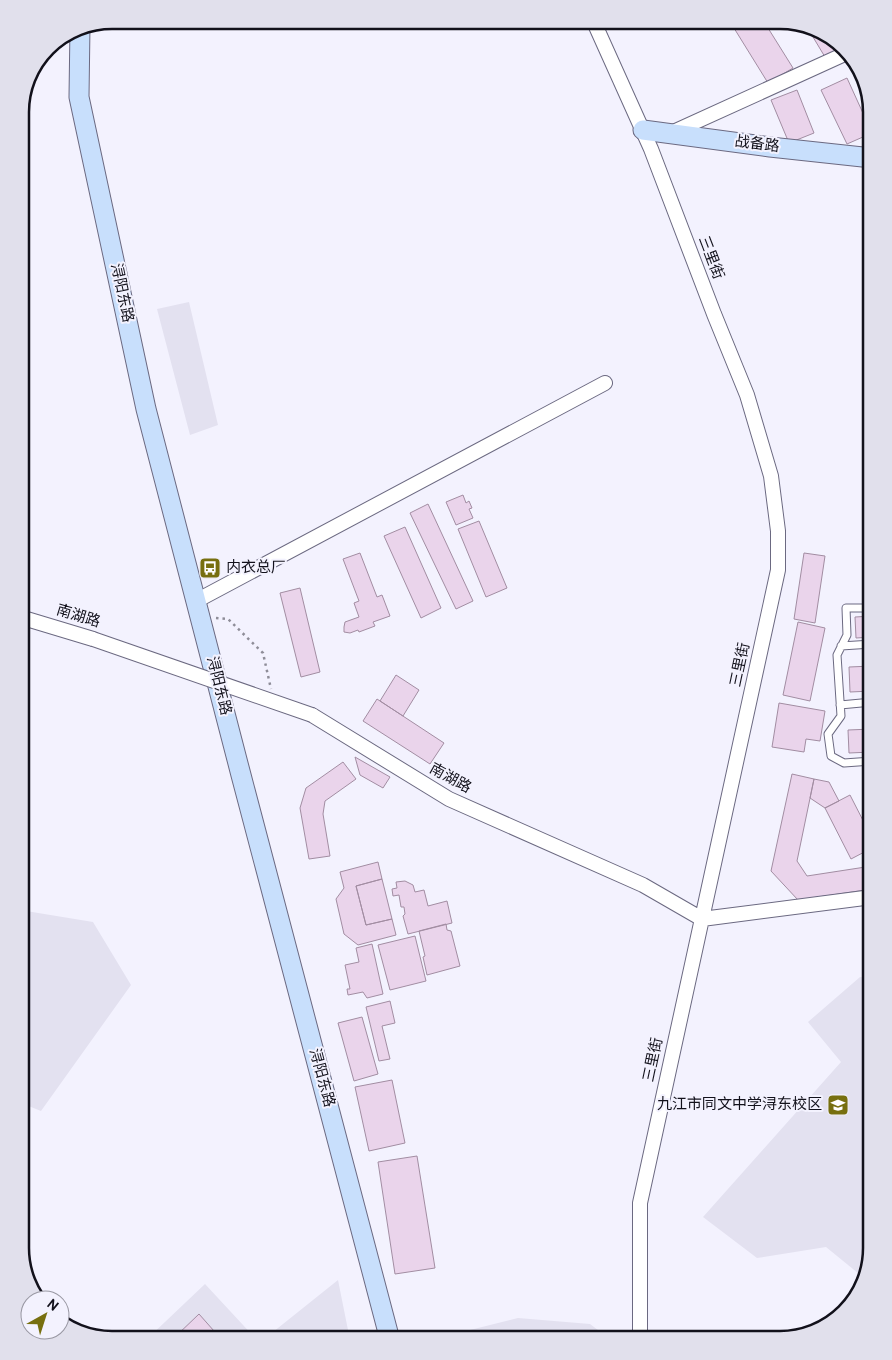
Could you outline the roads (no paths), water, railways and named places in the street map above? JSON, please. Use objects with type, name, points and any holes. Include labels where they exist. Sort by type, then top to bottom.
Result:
[{"type":"main road","name":"浔阳东路","points":[[80,35],[80,98],[146,409],[388,1331]]},
{"type":"main road","name":"战备路","points":[[643,130],[863,157]]},
{"type":"street","name":"三里街","points":[[597,29],[643,130],[747,395],[771,476],[778,531],[778,570],[640,1203],[640,1331]]},
{"type":"street","points":[[670,134],[842,56]]},
{"type":"street","points":[[198,609],[605,383]]},
{"type":"street","name":"南湖路","points":[[29,620],[93,639],[312,714],[449,799],[643,885],[702,919]]},
{"type":"street","points":[[702,919],[863,898]]},
{"type":"lane","points":[[863,608],[846,608],[847,635],[837,655],[841,716],[828,734],[831,756],[844,763],[863,762]]},
{"type":"lane","points":[[841,646],[863,645]]},
{"type":"lane","points":[[840,705],[863,703]]},
{"type":"place","name":"内衣总厂","points":[[210,568]]},
{"type":"place","name":"九江市同文中学浔东校区","points":[[838,1105]]}]
